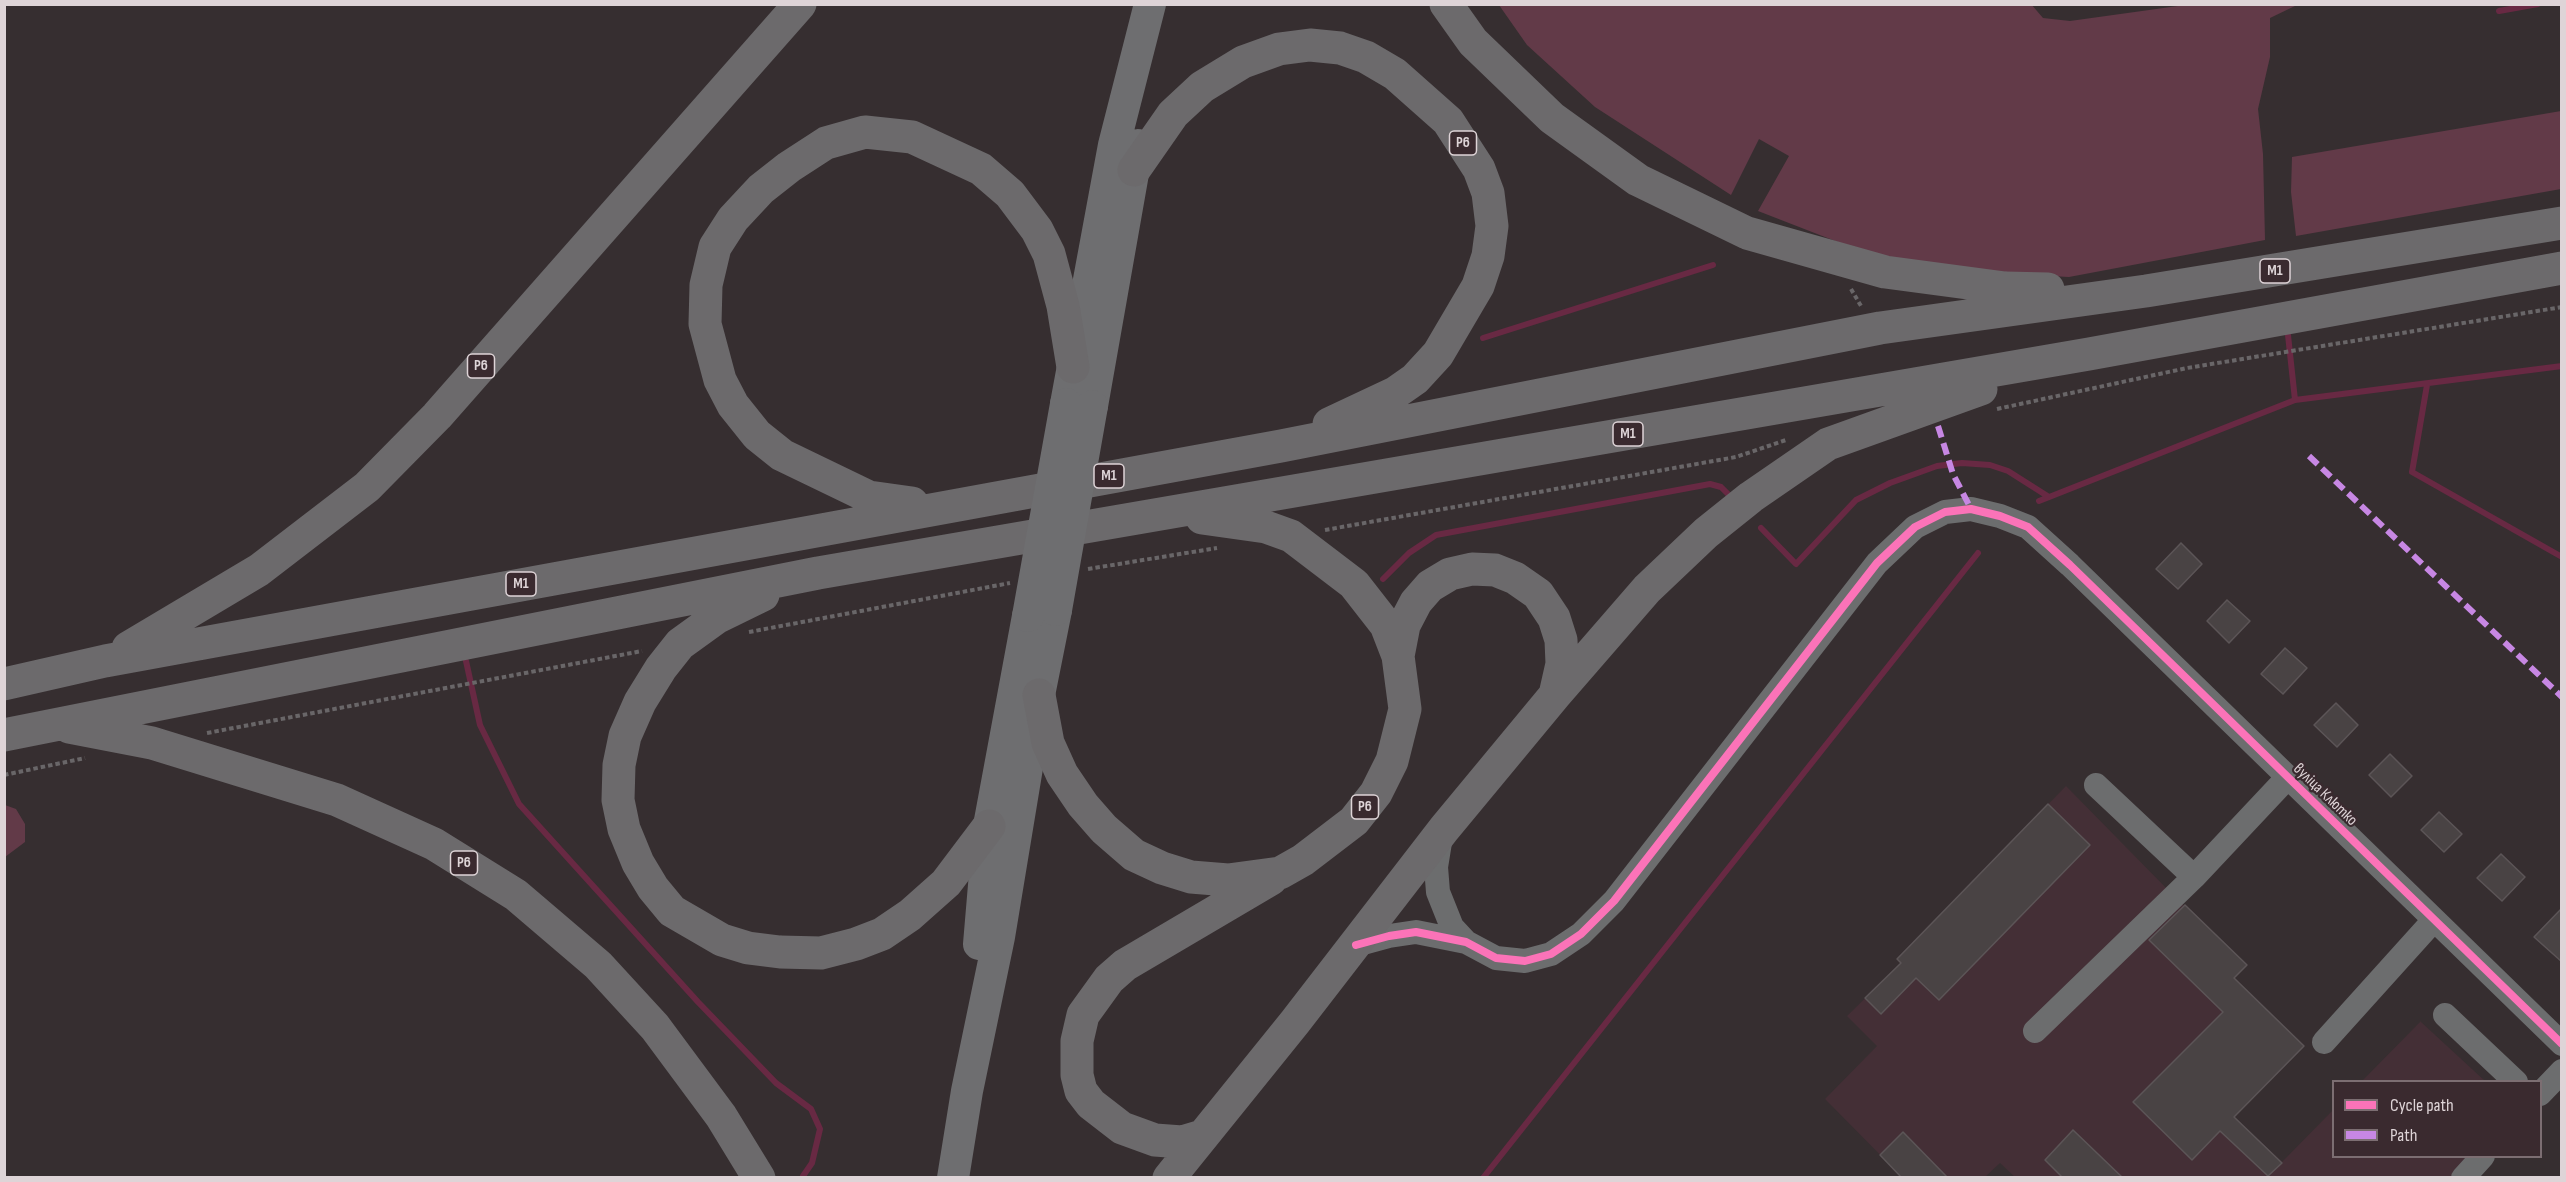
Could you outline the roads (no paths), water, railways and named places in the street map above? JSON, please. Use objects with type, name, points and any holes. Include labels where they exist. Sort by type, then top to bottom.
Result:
[{"type":"highway","name":"Р6","points":[[105,661],[183,617],[259,570],[367,487],[437,416],[800,4]]},
{"type":"highway","points":[[1446,4],[1473,42],[1552,118],[1638,180],[1747,233],[1885,272],[2005,288],[2146,291]]},
{"type":"highway","name":"Р6","points":[[1134,170],[1173,114],[1202,87],[1243,62],[1279,49],[1310,45],[1340,48],[1366,57],[1395,74],[1448,121],[1479,169],[1488,194],[1492,226],[1488,256],[1468,308],[1438,354],[1415,379],[1395,393],[1281,446]]},
{"type":"highway","name":"Р6","points":[[938,507],[869,497],[816,472],[782,455],[757,435],[733,405],[720,381],[705,324],[706,285],[715,247],[733,219],[761,189],[826,143],[865,132],[912,137],[981,169],[1010,194],[1037,230],[1048,254],[1063,306],[1073,367]]},
{"type":"highway","name":"М1","points":[[4,684],[105,661],[1281,446],[1880,328],[2146,291],[2562,223]]},
{"type":"highway","name":"М1","points":[[4,735],[818,573],[1168,515],[2089,354],[2562,268]]},
{"type":"highway","name":"Р6","points":[[1169,1178],[1356,945],[1443,829],[1647,589],[1706,533],[1751,497],[1828,444],[1917,410],[2089,354]]},
{"type":"highway","name":"Р6","points":[[1168,515],[1227,520],[1266,527],[1291,536],[1354,584],[1386,625],[1398,656],[1405,710],[1392,761],[1376,793],[1354,821],[1313,853],[1125,965],[1109,979],[1083,1015],[1077,1041],[1077,1075],[1081,1091],[1091,1104],[1122,1128],[1155,1140],[1182,1142],[1202,1136]]},
{"type":"highway","name":"Р6","points":[[1398,656],[1404,625],[1416,602],[1430,586],[1450,574],[1472,569],[1495,570],[1515,578],[1538,594],[1554,618],[1561,640],[1562,664],[1555,695]]},
{"type":"highway","name":"Р6","points":[[818,573],[716,618],[680,644],[661,668],[640,702],[625,736],[619,765],[618,800],[624,829],[638,862],[653,888],[672,910],[722,940],[748,948],[780,952],[821,953],[856,944],[882,934],[910,915],[946,883],[989,826]]},
{"type":"highway","name":"Р6","points":[[1039,694],[1048,743],[1062,774],[1083,805],[1104,829],[1134,855],[1162,868],[1191,877],[1228,880],[1280,873]]},
{"type":"highway","name":"Р6","points":[[53,724],[152,743],[337,800],[434,844],[516,895],[598,965],[655,1027],[722,1116],[759,1178]]},
{"type":"main road","name":"Р6","points":[[1079,405],[1073,367],[1114,145],[1150,4]]},
{"type":"main road","name":"Р6","points":[[968,1091],[989,826],[1042,613],[1079,405],[1134,170],[1158,4]]},
{"type":"main road","name":"Р6","points":[[954,1178],[968,1091],[999,937],[1039,694],[1042,613]]},
{"type":"street","name":"вуліца Клютко","points":[[1466,942],[1496,958],[1525,961],[1551,954],[1581,934],[1614,901],[1837,611],[1877,563],[1915,527],[1945,512],[1971,509],[2000,516],[2028,527],[2070,565],[2562,1044]]},
{"type":"street","points":[[2035,1031],[2194,877],[2288,777]]},
{"type":"street","points":[[2096,784],[2194,877]]},
{"type":"street","points":[[1443,829],[1437,860],[1438,892],[1452,927],[1466,942]]},
{"type":"street","points":[[2324,1042],[2434,920]]},
{"type":"street","points":[[1356,945],[1389,936],[1416,932],[1466,942]]},
{"type":"street","points":[[2445,1015],[2514,1080]]},
{"type":"street","points":[[2542,1093],[2562,1071]]},
{"type":"street","points":[[2463,1178],[2481,1158]]},
{"type":"waterway","points":[[2499,11],[2538,4]]},
{"type":"waterway","points":[[1483,338],[1713,265]]},
{"type":"waterway","points":[[2288,335],[2295,400]]},
{"type":"waterway","points":[[2039,501],[2295,400],[2562,366]]},
{"type":"waterway","points":[[2427,385],[2412,472],[2562,557]]},
{"type":"waterway","points":[[1761,528],[1796,564],[1856,500],[1890,483],[1937,466],[1962,463],[1990,465],[2008,471],[2049,497]]},
{"type":"waterway","points":[[1383,579],[1409,553],[1436,535],[1710,484],[1721,487],[1728,494]]},
{"type":"waterway","points":[[1483,1178],[1978,553]]},
{"type":"waterway","points":[[466,661],[480,725],[519,804],[698,1002],[776,1083],[811,1109],[820,1129],[812,1163],[803,1176]]}]
